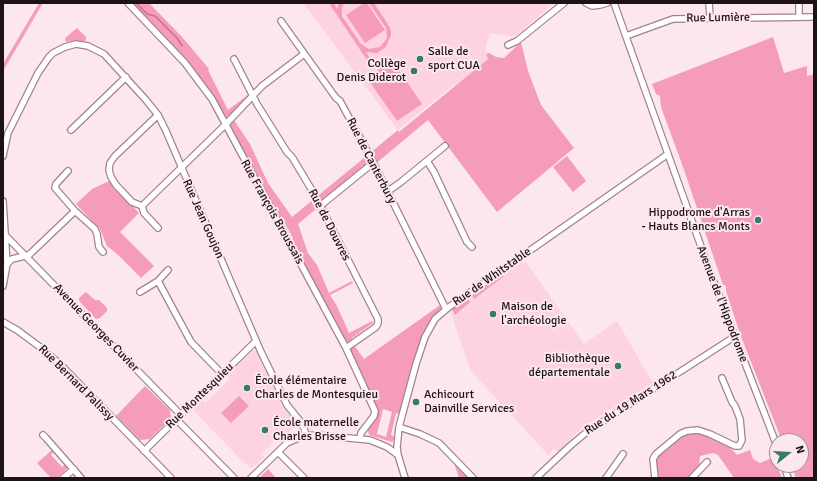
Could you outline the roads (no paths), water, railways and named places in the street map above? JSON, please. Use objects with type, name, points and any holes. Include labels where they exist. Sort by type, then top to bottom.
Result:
[{"type":"street","name":"Rue François Broussais","points":[[128,3],[185,63],[222,117],[346,348],[375,411],[374,416],[361,433],[360,438]]},
{"type":"street","points":[[508,46],[517,41],[564,3]]},
{"type":"street","points":[[586,3],[592,6],[607,3]]},
{"type":"street","name":"Avenue de l'Hippodrome","points":[[614,3],[734,338],[772,433]]},
{"type":"street","points":[[709,3],[710,18]]},
{"type":"street","points":[[799,3],[799,17]]},
{"type":"street","name":"Rue Lumière","points":[[626,36],[670,19],[814,17]]},
{"type":"street","name":"Rue de Canterbury","points":[[281,21],[336,98],[340,101],[446,309]]},
{"type":"street","name":"Rue Jean Goujon","points":[[4,146],[8,132],[38,73],[53,53],[65,47],[82,44],[104,54],[126,77],[158,115],[256,341],[287,405],[300,421],[306,436]]},
{"type":"street","points":[[140,206],[225,125],[262,86],[304,54]]},
{"type":"street","name":"Rue de Douvres","points":[[234,59],[253,96],[316,197],[378,319],[376,326],[346,348]]},
{"type":"street","points":[[70,130],[126,77]]},
{"type":"street","points":[[158,115],[115,156],[110,163],[109,170],[116,185],[132,202],[140,206],[144,213],[158,228]]},
{"type":"street","points":[[3,156],[4,146]]},
{"type":"street","points":[[387,192],[393,189],[445,146]]},
{"type":"street","name":"Rue de Whitstable","points":[[398,455],[397,447],[399,427],[416,364],[425,337],[435,319],[446,309],[668,154]]},
{"type":"street","points":[[427,161],[434,172],[468,242],[472,247]]},
{"type":"street","points":[[320,206],[372,163]]},
{"type":"street","points":[[68,171],[56,184],[55,188],[75,211],[95,229],[99,247],[103,252]]},
{"type":"street","points":[[3,201],[7,264],[3,286]]},
{"type":"street","points":[[7,264],[12,259],[26,256],[32,252],[75,211]]},
{"type":"street","name":"Avenue Georges Cuvier","points":[[5,235],[178,416],[234,478]]},
{"type":"street","points":[[140,292],[158,281],[168,270]]},
{"type":"street","points":[[158,281],[191,342],[222,374]]},
{"type":"street","name":"Rue Bernard Palissy","points":[[3,322],[40,346],[60,364],[170,478]]},
{"type":"street","name":"Rue du 19 Mars 1962","points":[[536,478],[574,442],[588,431],[734,338]]},
{"type":"street","name":"Rue Montesquieu","points":[[144,451],[256,341]]},
{"type":"street","points":[[655,476],[654,459],[656,454],[680,434],[698,430],[735,446],[739,446],[742,440],[740,419],[722,378]]},
{"type":"street","points":[[298,437],[300,421]]},
{"type":"street","points":[[399,427],[420,434],[439,443],[473,478]]},
{"type":"street","points":[[251,478],[287,443],[298,437],[316,435],[360,438],[376,442],[392,450],[398,455],[405,478]]},
{"type":"street","points":[[43,436],[81,478]]},
{"type":"street","points":[[278,452],[304,478]]},
{"type":"street","points":[[606,478],[623,454]]},
{"type":"street","points":[[692,478],[706,462]]},
{"type":"street","points":[[63,478],[74,469]]},
{"type":"waterway","points":[[136,3],[147,14],[155,16],[177,38],[182,46]]},
{"type":"place","name":"Salle de sport CUA","points":[[420,59]]},
{"type":"place","name":"Collège Denis Diderot","points":[[414,71]]},
{"type":"place","name":"Hippodrome d'Arras - Hauts Blancs Monts","points":[[758,220]]},
{"type":"place","name":"Maison de l'archéologie","points":[[493,314]]},
{"type":"place","name":"Bibliothèque départementale","points":[[618,366]]},
{"type":"place","name":"École élémentaire Charles de Montesquieu","points":[[247,388]]},
{"type":"place","name":"Achicourt Dainville Services","points":[[416,402]]},
{"type":"place","name":"École maternelle Charles Brisse","points":[[265,430]]}]
